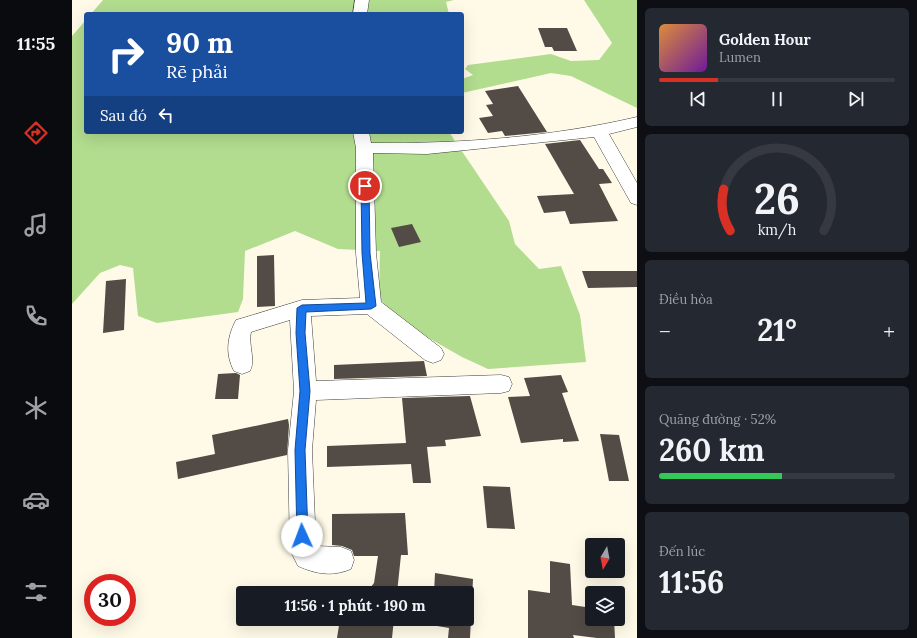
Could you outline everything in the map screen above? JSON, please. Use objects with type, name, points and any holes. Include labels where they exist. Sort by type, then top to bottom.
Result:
[{"type":"street","points":[[360,12],[362,0]]},
{"type":"street","points":[[371,306],[366,253],[362,140],[427,149],[526,140],[599,131],[637,122]]},
{"type":"street","points":[[599,131],[637,199]]},
{"type":"street","points":[[242,365],[239,348],[239,333],[243,326],[302,308],[371,306],[433,354]]},
{"type":"street","points":[[302,308],[300,333],[305,391],[300,450],[303,550],[307,557],[318,561],[330,562],[341,560]]},
{"type":"street","points":[[305,391],[501,384]]},
{"type":"green space","points":[[103,0],[454,0],[446,2],[448,12],[93,12]]},
{"type":"green space","points":[[584,0],[637,0],[637,108],[571,76],[551,73],[464,93],[464,78],[473,75],[465,69],[468,65],[551,54],[571,61],[599,60],[612,43]]},
{"type":"green space","points":[[84,22],[84,134],[450,134],[509,221],[515,244],[539,269],[561,266],[580,315],[586,362],[488,369],[462,357],[425,336],[393,314],[379,298],[380,251],[338,249],[295,231],[245,251],[243,299],[238,312],[157,323],[138,316],[133,268],[120,265],[100,273],[72,304],[72,36]]},
{"type":"building","points":[[538,28],[567,28],[577,51],[554,51],[552,47],[545,47]]},
{"type":"building","points":[[518,86],[547,132],[505,136],[502,131],[488,133],[479,118],[493,116],[486,105],[493,104],[485,91]]},
{"type":"building","points":[[580,140],[599,169],[603,169],[612,183],[599,184],[618,221],[570,224],[565,211],[544,213],[537,196],[574,194],[545,144]]},
{"type":"building","points":[[412,224],[421,242],[399,247],[391,228]]},
{"type":"building","points":[[274,255],[275,306],[257,307],[257,256]]},
{"type":"building","points":[[582,271],[637,271],[637,287],[588,288]]},
{"type":"building","points":[[126,279],[124,330],[103,333],[106,281]]},
{"type":"building","points":[[424,361],[427,376],[334,379],[334,365]]},
{"type":"building","points":[[236,373],[240,375],[238,399],[215,399],[218,374]]},
{"type":"building","points":[[561,375],[568,392],[562,393],[579,441],[563,442],[563,439],[521,443],[508,397],[530,396],[524,378]]},
{"type":"building","points":[[470,396],[481,436],[445,440],[446,446],[427,447],[431,483],[413,483],[411,464],[327,467],[327,446],[406,443],[402,398]]},
{"type":"building","points":[[288,419],[287,455],[178,479],[176,462],[215,454],[212,435]]},
{"type":"building","points":[[600,434],[619,435],[629,481],[609,481]]},
{"type":"building","points":[[483,486],[510,487],[515,529],[487,528]]},
{"type":"building","points":[[405,513],[408,555],[401,555],[398,586],[372,586],[374,583],[378,556],[354,556],[352,550],[342,546],[332,545],[332,514]]},
{"type":"building","points":[[550,561],[570,564],[572,605],[585,607],[585,626],[614,626],[615,638],[597,638],[573,635],[574,638],[528,638],[528,590],[550,593]]},
{"type":"building","points":[[435,573],[473,579],[473,586],[434,586]]},
{"type":"building","points":[[339,626],[393,626],[392,638],[337,638]]},
{"type":"building","points":[[437,626],[471,626],[470,638],[448,638],[449,628]]},
{"type":"route","points":[[302,536],[300,450],[305,391],[300,319],[302,308],[371,306],[366,253],[365,186]]}]
